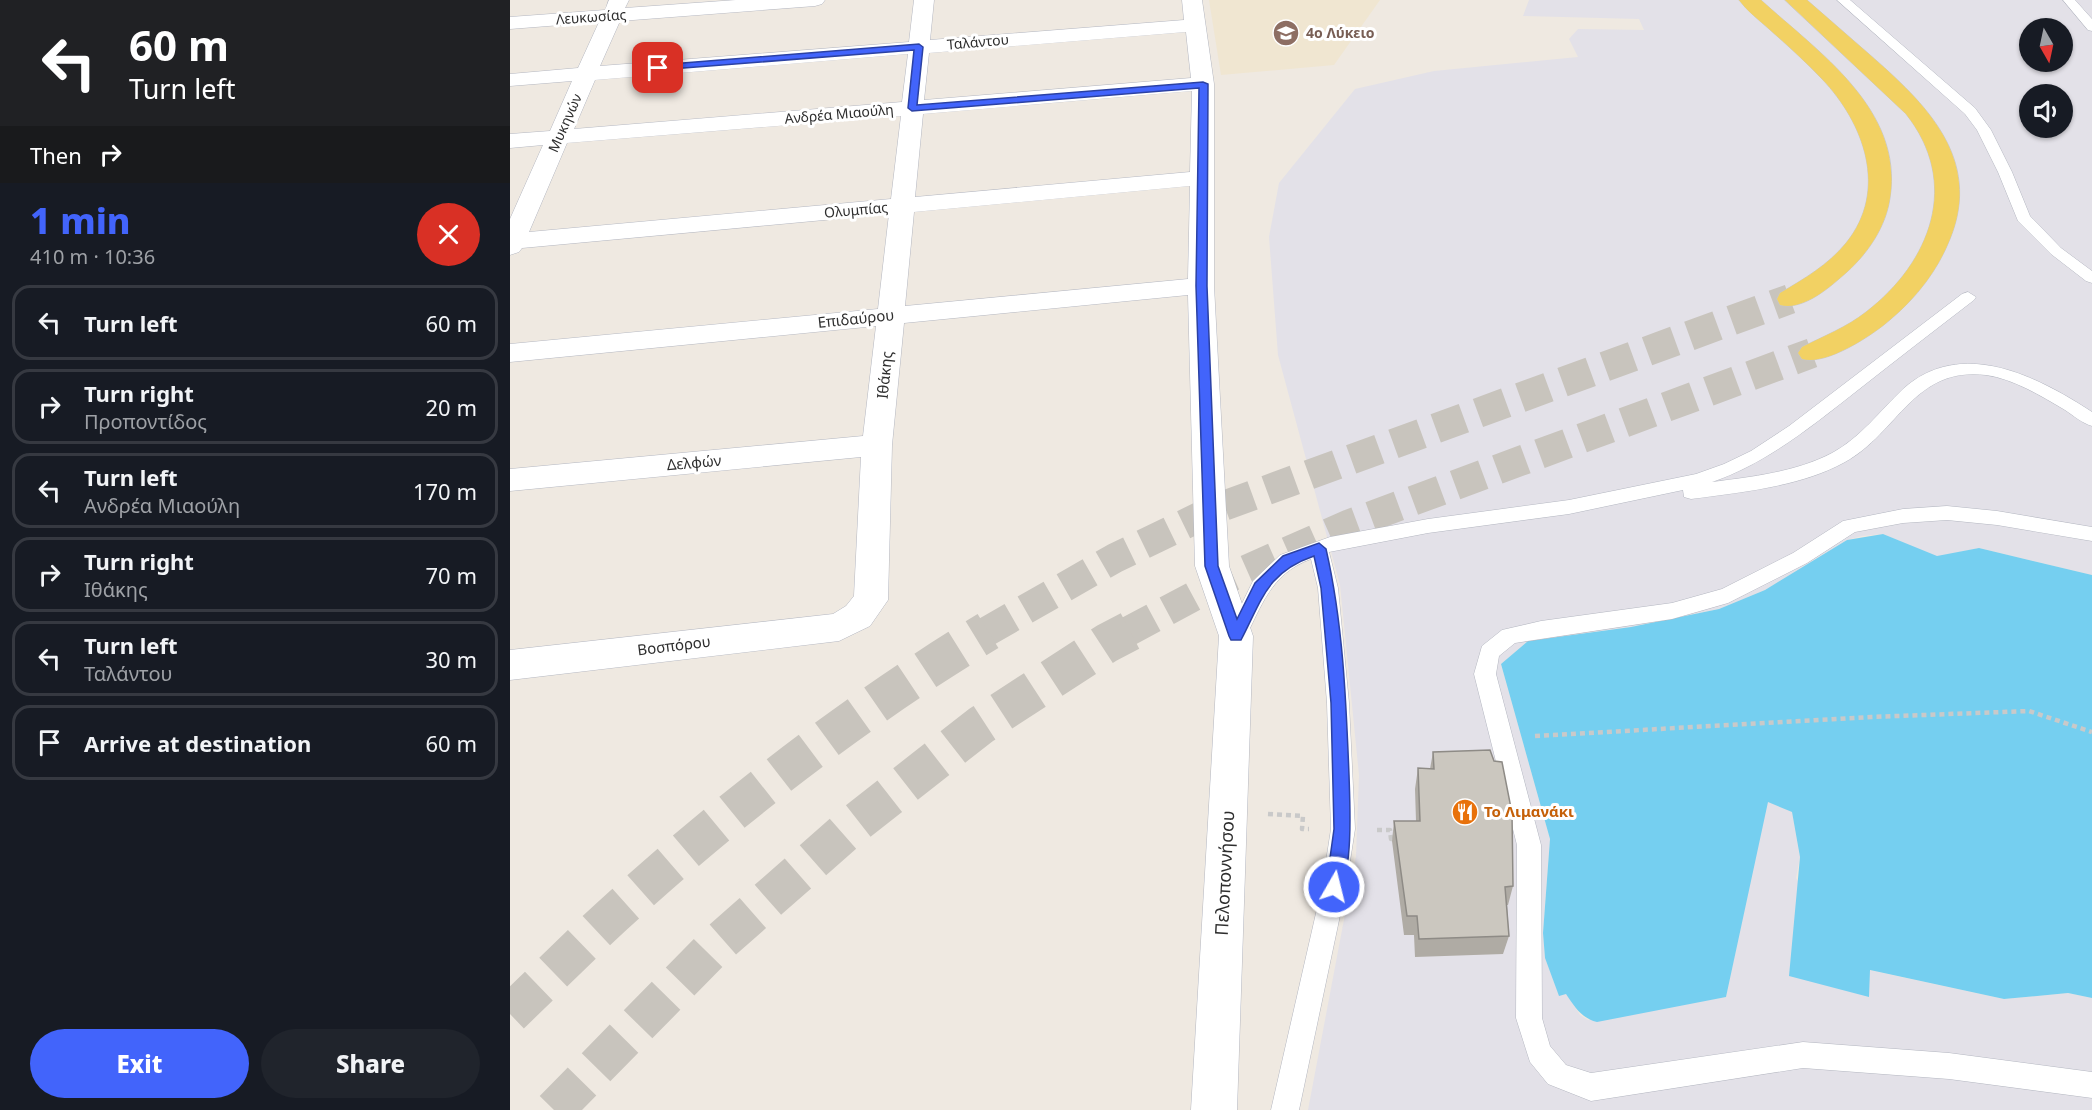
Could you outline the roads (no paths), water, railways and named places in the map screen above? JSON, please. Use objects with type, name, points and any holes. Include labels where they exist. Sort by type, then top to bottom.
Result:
[{"type":"main road","points":[[1749,0],[1851,98],[1868,128],[1878,153],[1881,176],[1879,201],[1861,242],[1820,281],[1790,299]]},
{"type":"main road","points":[[1795,0],[1913,108],[1928,128],[1943,161],[1947,187],[1947,215],[1929,263],[1907,290],[1882,314],[1849,335],[1812,353]]},
{"type":"street","name":"Λευκωσίας","points":[[510,23],[616,8],[815,0]]},
{"type":"street","name":"Ιθάκης","points":[[839,627],[858,616],[871,600],[878,446],[924,0]]},
{"type":"street","name":"Μυκηνών","points":[[511,243],[616,8]]},
{"type":"street","name":"Ταλάντου","points":[[510,80],[919,47],[1193,12]]},
{"type":"street","points":[[1193,12],[1203,84],[1201,286],[1212,566],[1236,636]]},
{"type":"street","name":"Ανδρέα Μιαούλη","points":[[510,141],[1203,84]]},
{"type":"street","name":"Ολυμπίας","points":[[511,243],[1202,178]]},
{"type":"street","name":"Επιδαύρου","points":[[510,353],[1201,286]]},
{"type":"street","name":"Δελφών","points":[[510,480],[878,446]]},
{"type":"street","name":"Βοσπόρου","points":[[510,665],[839,627]]},
{"type":"street","name":"Πελοποννήσου","points":[[1214,1110],[1236,636]]},
{"type":"lane","points":[[1844,0],[1970,111],[1984,129],[2005,172],[2023,218],[2056,251],[2092,278]]},
{"type":"lane","points":[[2069,0],[2092,27]]},
{"type":"lane","points":[[1569,507],[1699,480],[1730,469],[1757,455],[1795,430],[1968,297]]},
{"type":"lane","points":[[1236,636],[1260,586],[1287,560],[1337,542],[1428,526],[1756,482],[1837,458],[1855,447],[1923,382],[1962,369],[1992,369],[2010,374],[2092,420]]},
{"type":"lane","points":[[2092,534],[1997,518],[1947,513],[1903,516],[1850,526],[1800,558],[1728,596],[1672,611],[1541,629],[1509,636],[1489,652],[1485,674],[1529,845],[1529,1018],[1539,1053],[1557,1075],[1591,1087],[1803,1054],[1949,1066],[2092,1085]]},
{"type":"lane","points":[[1285,1110],[1334,887],[1342,829],[1338,703],[1328,588],[1319,549]]},
{"type":"water","points":[[1883,534],[1937,556],[1979,548],[2092,575],[2092,998],[2068,993],[2004,999],[1870,970],[1869,997],[1789,976],[1800,857],[1792,812],[1768,802],[1726,997],[1597,1022],[1587,1018],[1566,994],[1559,996],[1545,958],[1543,933],[1550,839],[1501,664],[1528,641],[1631,627],[1719,609],[1765,590],[1847,540]]},
{"type":"tunnel","points":[[986,632],[1115,558],[1218,508],[1790,299]]},
{"type":"tunnel","points":[[1127,632],[1228,578],[1350,524],[1812,353]]},
{"type":"tunnel","points":[[510,1014],[632,898],[716,825],[849,723],[988,631]]},
{"type":"tunnel","points":[[554,1110],[712,949],[853,825],[981,725],[1107,643],[1130,631]]},
{"type":"place","name":"4ο Λύκειο","points":[[1286,33]]},
{"type":"place","name":"Το Λιμανάκι","points":[[1465,812]]}]
